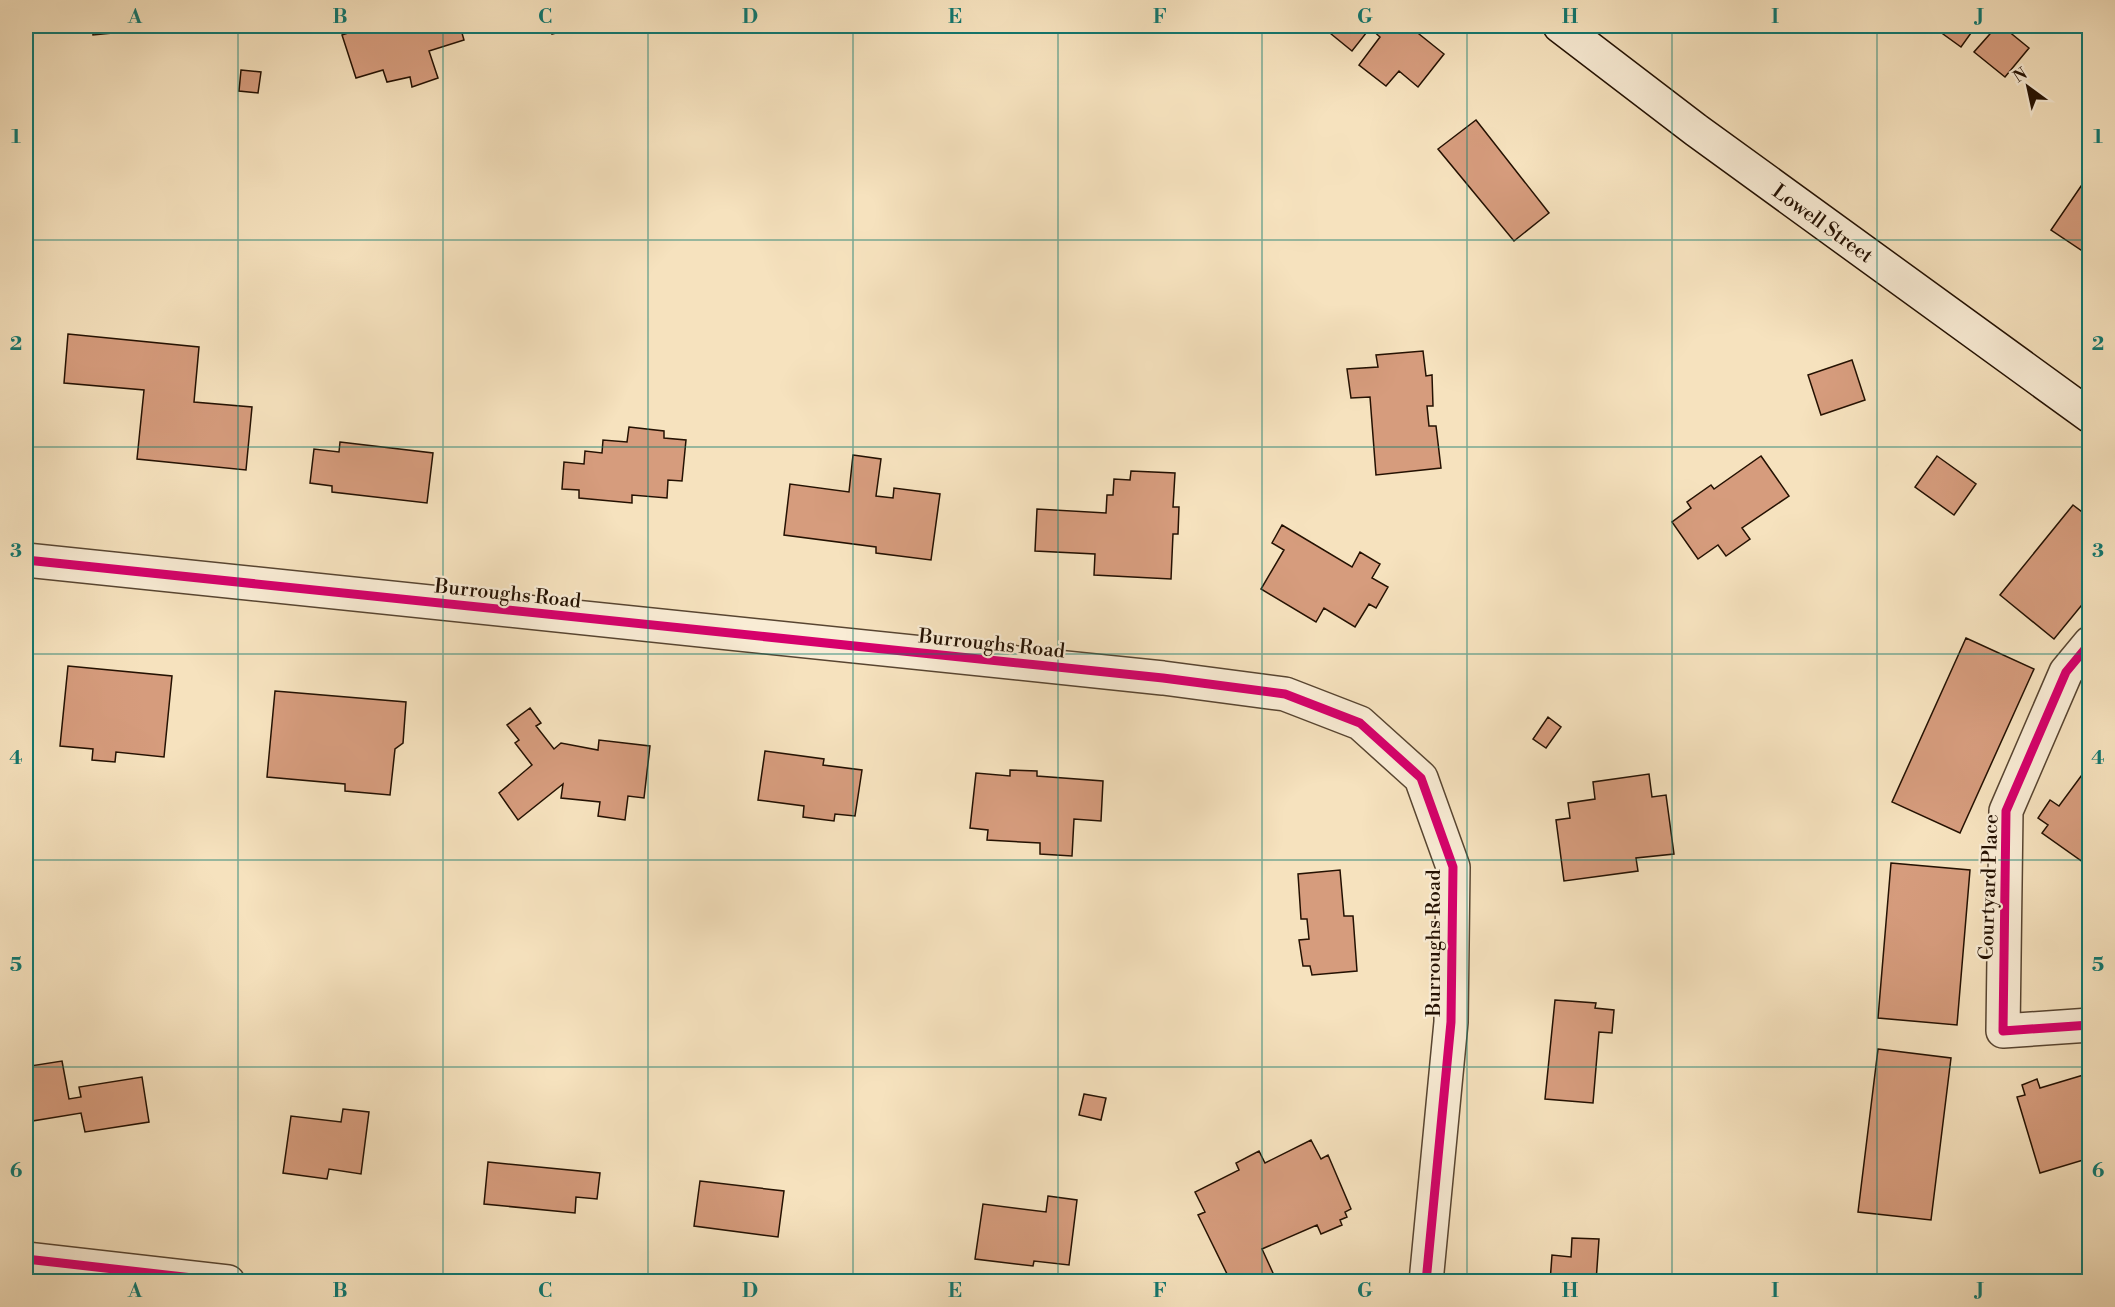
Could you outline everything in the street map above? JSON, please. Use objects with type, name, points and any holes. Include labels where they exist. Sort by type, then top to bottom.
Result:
[{"type":"street","name":"Lowell Street","points":[[1560,26],[1696,130],[2090,416]]},
{"type":"street","name":"Burroughs Road","points":[[26,560],[1163,678],[1285,694],[1360,723],[1421,778],[1453,867],[1451,1022],[1426,1281]]},
{"type":"street","name":"Courtyard Place","points":[[2090,643],[2066,672],[2006,811],[2003,1031],[2090,1025]]},
{"type":"street","points":[[26,1259],[228,1281]]},
{"type":"building","points":[[92,26],[164,26],[164,28],[93,35]]},
{"type":"building","points":[[369,26],[460,26],[464,40],[429,51],[438,78],[412,87],[410,77],[387,82],[383,70],[356,78],[342,35]]},
{"type":"building","points":[[549,26],[582,26],[552,34]]},
{"type":"building","points":[[1328,26],[1409,26],[1444,54],[1418,87],[1399,71],[1386,86],[1359,65],[1380,37],[1370,28],[1352,51],[1325,29]]},
{"type":"building","points":[[1932,26],[1976,26],[1961,47]]},
{"type":"building","points":[[1997,26],[2002,26],[2029,48],[2005,77],[1974,52]]},
{"type":"building","points":[[241,70],[261,72],[258,93],[239,91]]},
{"type":"building","points":[[1476,120],[1549,213],[1514,241],[1438,149]]},
{"type":"building","points":[[2090,173],[2090,256],[2051,230]]},
{"type":"building","points":[[68,334],[199,347],[194,402],[252,407],[246,470],[137,459],[144,390],[64,383]]},
{"type":"building","points":[[1423,351],[1426,376],[1432,375],[1433,406],[1427,406],[1429,426],[1436,426],[1441,468],[1376,475],[1370,397],[1351,398],[1347,369],[1378,367],[1376,355]]},
{"type":"building","points":[[1852,360],[1865,400],[1821,415],[1808,375]]},
{"type":"building","points":[[629,427],[664,431],[664,438],[686,440],[682,481],[668,480],[667,498],[632,495],[632,503],[579,498],[579,490],[562,489],[564,462],[584,464],[585,451],[602,453],[603,440],[627,442]]},
{"type":"building","points":[[340,442],[433,453],[427,503],[332,492],[332,486],[310,483],[314,449],[339,452]]},
{"type":"building","points":[[853,455],[881,459],[876,496],[893,498],[894,488],[940,494],[931,560],[876,553],[876,547],[784,535],[790,484],[849,492]]},
{"type":"building","points":[[1761,456],[1789,496],[1742,528],[1750,539],[1726,556],[1718,545],[1698,559],[1672,522],[1691,508],[1687,502],[1711,485],[1714,489]]},
{"type":"building","points":[[1937,456],[1976,484],[1954,515],[1915,487]]},
{"type":"building","points":[[1131,471],[1175,473],[1173,507],[1179,507],[1178,534],[1173,534],[1171,579],[1094,575],[1095,554],[1035,551],[1037,509],[1106,513],[1107,495],[1113,495],[1114,479],[1130,480]]},
{"type":"building","points":[[2073,505],[2090,518],[2090,595],[2054,639],[2000,595]]},
{"type":"building","points":[[1282,525],[1352,567],[1360,552],[1380,564],[1372,578],[1388,587],[1376,608],[1369,604],[1355,627],[1324,608],[1316,622],[1261,589],[1284,550],[1272,543]]},
{"type":"building","points":[[1966,638],[2034,669],[1960,833],[1892,802]]},
{"type":"building","points":[[68,666],[172,676],[164,757],[116,752],[115,762],[92,760],[93,749],[60,746]]},
{"type":"building","points":[[275,691],[406,702],[403,743],[395,749],[390,795],[345,791],[345,784],[267,777]]},
{"type":"building","points":[[530,708],[541,723],[536,726],[554,749],[561,743],[598,750],[599,740],[650,746],[644,798],[628,796],[625,820],[598,816],[600,802],[561,798],[563,784],[518,820],[499,793],[532,765],[515,743],[519,740],[507,725]]},
{"type":"building","points":[[1548,717],[1561,727],[1546,748],[1533,739]]},
{"type":"building","points":[[765,751],[824,759],[823,765],[862,770],[855,816],[835,814],[834,821],[803,817],[804,806],[758,800]]},
{"type":"building","points":[[2090,764],[2090,867],[2042,833],[2048,825],[2038,818],[2050,800],[2059,806]]},
{"type":"building","points":[[1010,770],[1037,771],[1037,776],[1103,781],[1101,821],[1074,819],[1072,856],[1040,854],[1040,843],[987,840],[988,830],[970,828],[976,773],[1010,776]]},
{"type":"building","points":[[1649,774],[1652,797],[1666,795],[1674,854],[1636,858],[1638,871],[1564,881],[1556,820],[1570,818],[1568,803],[1595,799],[1593,782]]},
{"type":"building","points":[[1891,863],[1970,870],[1957,1025],[1878,1018]]},
{"type":"building","points":[[1340,870],[1344,916],[1353,916],[1357,971],[1312,975],[1310,966],[1303,966],[1299,940],[1309,939],[1307,919],[1301,919],[1298,874]]},
{"type":"building","points":[[1555,1000],[1596,1003],[1595,1008],[1614,1010],[1612,1033],[1599,1032],[1593,1103],[1545,1099]]},
{"type":"building","points":[[1878,1049],[1951,1058],[1931,1220],[1858,1212]]},
{"type":"building","points":[[62,1061],[69,1099],[81,1097],[79,1087],[142,1077],[149,1122],[85,1132],[81,1113],[26,1122],[26,1077],[32,1076],[30,1066]]},
{"type":"building","points":[[2090,1073],[2090,1158],[2040,1173],[2017,1097],[2025,1095],[2022,1085],[2037,1079],[2040,1088]]},
{"type":"building","points":[[1084,1094],[1106,1098],[1101,1120],[1079,1115]]},
{"type":"building","points":[[343,1109],[369,1112],[361,1174],[329,1169],[327,1179],[283,1173],[291,1116],[341,1122]]},
{"type":"building","points":[[1311,1140],[1321,1159],[1328,1155],[1351,1209],[1345,1212],[1347,1217],[1340,1220],[1342,1225],[1321,1234],[1317,1225],[1262,1249],[1273,1273],[1263,1277],[1265,1282],[1231,1282],[1198,1215],[1205,1212],[1195,1192],[1239,1170],[1236,1163],[1259,1151],[1265,1163]]},
{"type":"building","points":[[488,1162],[600,1173],[597,1199],[576,1197],[575,1213],[484,1204]]},
{"type":"building","points":[[700,1181],[784,1191],[778,1237],[694,1226]]},
{"type":"building","points":[[1048,1196],[1077,1200],[1069,1265],[1034,1261],[1033,1266],[975,1259],[983,1204],[1046,1212]]},
{"type":"building","points":[[1572,1238],[1599,1239],[1596,1282],[1550,1282],[1552,1255],[1571,1257]]},
{"type":"cycle path","points":[[26,560],[1163,678],[1285,694],[1360,723],[1421,778],[1453,867],[1451,1022],[1426,1282]]},
{"type":"cycle path","points":[[2090,643],[2066,672],[2006,811],[2003,1031],[2090,1025]]},
{"type":"cycle path","points":[[26,1259],[228,1282]]}]
